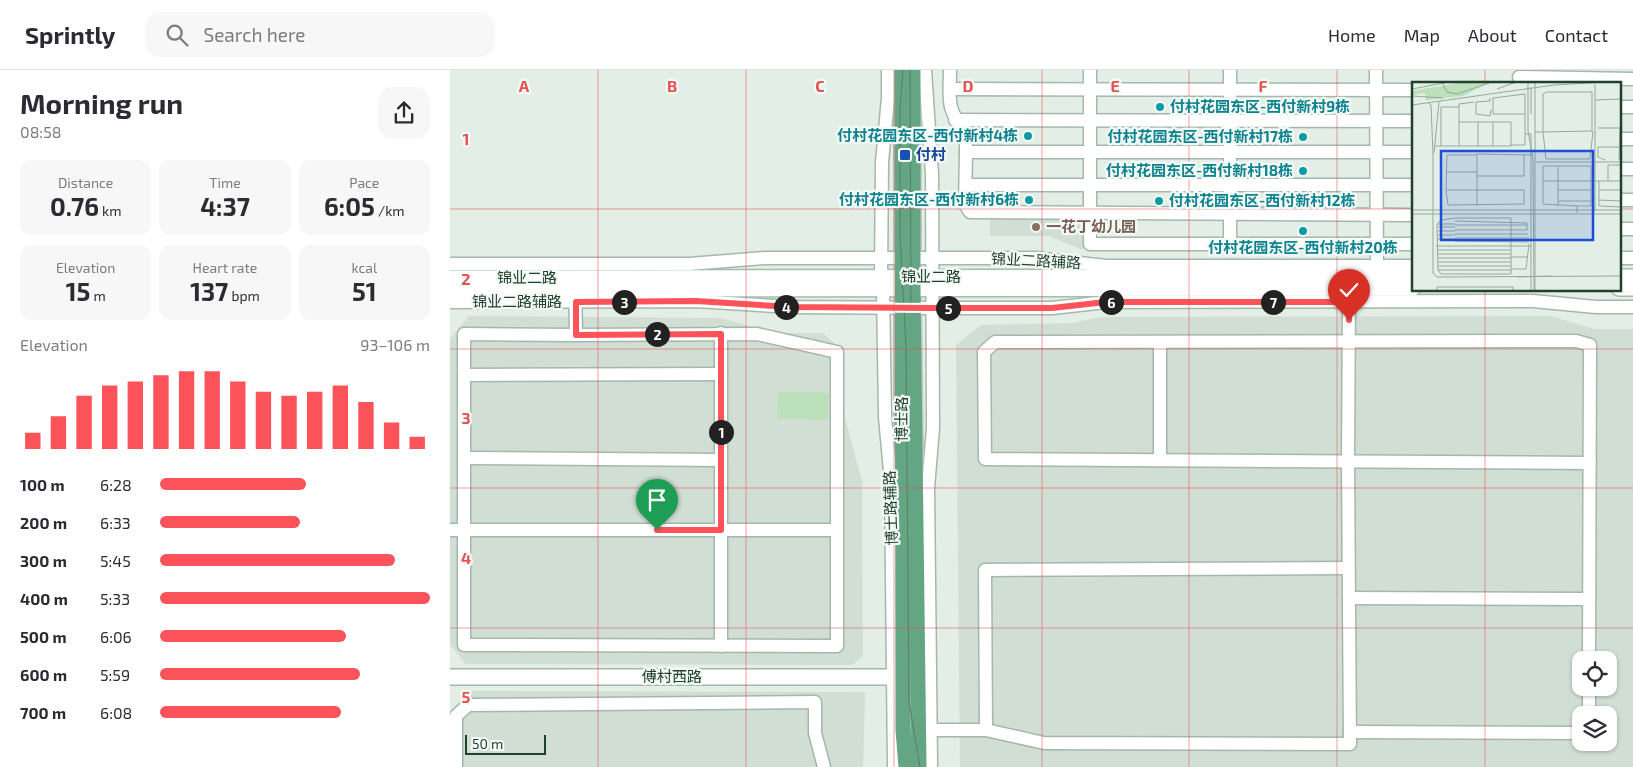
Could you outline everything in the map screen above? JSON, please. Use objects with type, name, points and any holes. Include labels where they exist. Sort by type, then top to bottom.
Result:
[{"type":"main road","name":"博士路","points":[[902,70],[907,283],[925,730],[919,767]]},
{"type":"main road","name":"博士路","points":[[907,258],[913,70]]},
{"type":"main road","name":"锦业二路","points":[[1349,289],[1377,271],[1412,277]]},
{"type":"main road","points":[[1620,277],[1633,277]]},
{"type":"main road","name":"锦业二路","points":[[450,278],[576,289]]},
{"type":"main road","name":"锦业二路","points":[[450,289],[576,289],[932,282],[1349,289],[1412,288]]},
{"type":"main road","points":[[1620,288],[1633,288]]},
{"type":"main road","name":"博士路","points":[[906,767],[903,730],[908,308]]},
{"type":"main road","name":"傅村西路","points":[[450,677],[894,677]]},
{"type":"street","name":"博士路辅路","points":[[888,70],[888,98],[882,162],[882,283],[885,417],[891,482],[894,767]]},
{"type":"street","points":[[925,70],[932,174],[933,428],[928,488],[925,730],[931,767]]},
{"type":"street","points":[[950,70],[950,107],[955,120],[966,130],[965,204],[970,212],[1412,215]]},
{"type":"street","points":[[1090,70],[1090,244],[1412,244]]},
{"type":"street","points":[[1230,70],[1230,245]]},
{"type":"street","points":[[1376,70],[1377,271]]},
{"type":"street","points":[[1519,77],[1633,78]]},
{"type":"street","points":[[950,89],[1412,90]]},
{"type":"street","points":[[1620,107],[1633,107]]},
{"type":"street","points":[[955,120],[1412,121]]},
{"type":"street","points":[[1620,139],[1633,139]]},
{"type":"street","points":[[966,152],[1412,152]]},
{"type":"street","points":[[1620,169],[1633,169]]},
{"type":"street","points":[[966,185],[1412,185]]},
{"type":"street","points":[[1620,200],[1633,200]]},
{"type":"street","points":[[1620,229],[1633,229]]},
{"type":"street","name":"锦业二路辅路","points":[[450,264],[689,264],[765,258],[1035,258],[1106,266],[1377,271],[1412,266]]},
{"type":"street","points":[[1620,258],[1633,258]]},
{"type":"street","name":"锦业二路辅路","points":[[450,302],[576,289],[696,301],[791,307],[1052,308],[1106,302],[1349,289],[1633,308]]},
{"type":"street","points":[[576,289],[576,335]]},
{"type":"street","points":[[925,730],[986,730],[1044,743],[1350,744],[1348,568],[1349,289]]},
{"type":"street","points":[[464,334],[721,334],[757,334],[837,352],[837,646],[464,645],[464,334]]},
{"type":"street","points":[[721,334],[721,646]]},
{"type":"street","points":[[1589,651],[1590,463],[1590,345],[1576,341],[995,342],[984,352],[985,459],[1590,463]]},
{"type":"street","points":[[1160,342],[1160,459]]},
{"type":"street","points":[[464,375],[721,374]]},
{"type":"street","points":[[464,458],[721,460]]},
{"type":"street","points":[[450,530],[836,530]]},
{"type":"street","points":[[986,730],[985,570],[1348,568]]},
{"type":"street","points":[[1349,598],[1589,599]]},
{"type":"street","points":[[456,767],[456,716],[468,705],[805,702],[815,702],[815,733],[824,767]]},
{"type":"street","points":[[1350,732],[1572,733]]},
{"type":"shaded area","name":"一花丁幼儿园","points":[[990,218],[1083,218],[1083,250],[1049,236],[990,236]]},
{"type":"shaded area","points":[[469,316],[721,318],[775,333],[823,333],[844,352],[845,418],[862,481],[863,656],[852,665],[466,664],[450,644],[450,339]]},
{"type":"shaded area","points":[[1551,316],[1594,329],[1633,329],[1633,767],[960,767],[956,345],[981,325],[1072,323],[1102,317]]},
{"type":"shaded area","points":[[471,691],[865,692],[863,767],[450,767],[450,711]]},
{"type":"green space","points":[[778,392],[829,393],[828,420],[777,419]]},
{"type":"tram line","points":[[903,70],[900,109],[900,234],[906,347],[909,702],[920,767]]},
{"type":"tram line","points":[[910,70],[911,311]]},
{"type":"place","name":"付村花园东区-西付新村9栋","points":[[1160,107]]},
{"type":"place","name":"付村花园东区-西付新村4栋","points":[[1028,136]]},
{"type":"place","name":"付村花园东区-西付新村17栋","points":[[1303,137]]},
{"type":"place","name":"付村","points":[[905,155]]},
{"type":"place","name":"付村花园东区-西付新村18栋","points":[[1303,171]]},
{"type":"place","name":"付村花园东区-西付新村6栋","points":[[1029,200]]},
{"type":"place","name":"付村花园东区-西付新村12栋","points":[[1159,201]]},
{"type":"place","name":"一花丁幼儿园","points":[[1036,227]]},
{"type":"place","name":"付村花园东区-西付新村20栋","points":[[1303,231]]},
{"type":"route","points":[[657,530],[721,530],[721,334],[576,335],[576,302],[696,301],[791,307],[932,308],[1052,308],[1106,302],[1349,302],[1349,320]]}]
